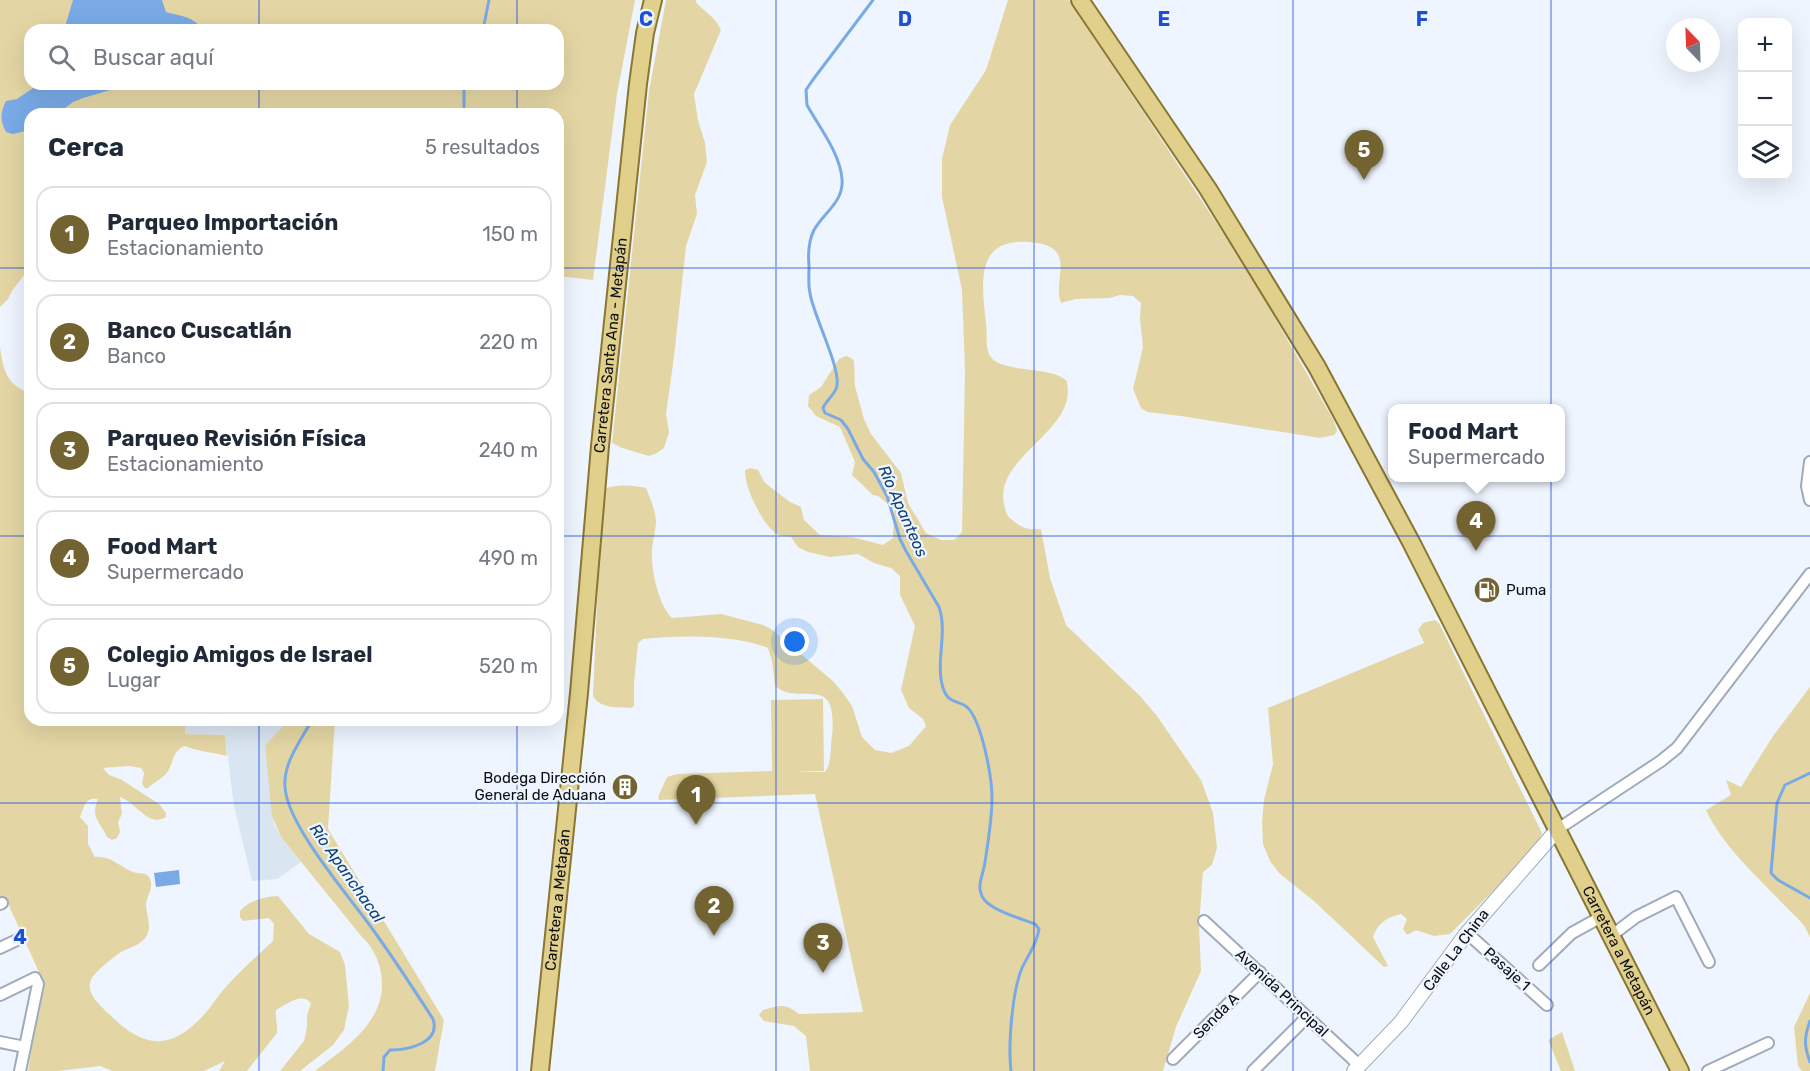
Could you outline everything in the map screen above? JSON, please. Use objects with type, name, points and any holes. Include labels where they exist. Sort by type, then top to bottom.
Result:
[{"type":"main road","name":"Carretera Santa Ana - Metapán","points":[[579,693],[600,446],[636,107],[645,33],[653,0]]},
{"type":"main road","name":"Carretera a Metapán","points":[[1080,0],[1208,189],[1317,367],[1373,468],[1680,1071]]},
{"type":"main road","name":"Carretera a Metapán","points":[[540,1071],[579,693]]},
{"type":"main road","name":"Calle La China","points":[[1357,1068],[1401,1022],[1467,933],[1558,829]]},
{"type":"street","points":[[1810,462],[1807,486],[1810,500]]},
{"type":"street","points":[[1558,829],[1661,761],[1677,747],[1810,574]]},
{"type":"street","points":[[1611,936],[1636,917],[1676,897],[1708,962]]},
{"type":"street","points":[[1539,965],[1572,933],[1601,917]]},
{"type":"street","name":"Avenida Principal","points":[[1204,921],[1307,1017],[1357,1068]]},
{"type":"street","name":"Pasaje 1","points":[[1467,933],[1547,1005]]},
{"type":"street","points":[[0,948],[19,939]]},
{"type":"street","name":"Senda A","points":[[1173,1059],[1260,972]]},
{"type":"street","points":[[0,995],[36,978],[38,984],[20,1071]]},
{"type":"street","points":[[1253,1071],[1307,1017]]},
{"type":"street","points":[[0,1042],[25,1047]]},
{"type":"street","points":[[1708,1071],[1768,1043]]},
{"type":"shaded area","points":[[0,0],[635,0],[617,94],[593,280],[564,277],[564,108],[24,108],[24,275],[0,307]]},
{"type":"shaded area","points":[[666,0],[696,0],[716,21],[721,30],[694,94],[707,162],[695,195],[697,214],[686,246],[666,414],[669,432],[664,448],[649,456],[612,443],[649,91]]},
{"type":"shaded area","points":[[1008,0],[1069,0],[1247,269],[1334,421],[1337,431],[1334,435],[1320,438],[1147,412],[1141,408],[1133,389],[1143,347],[1141,303],[1133,296],[1120,295],[1109,298],[1076,299],[1061,303],[1059,291],[1061,267],[1058,254],[1053,249],[1047,245],[1017,242],[1002,246],[992,253],[986,263],[983,291],[987,344],[991,358],[1000,364],[1052,373],[1066,380],[1068,397],[1062,413],[1051,428],[1023,456],[1012,471],[1004,486],[1005,510],[1009,517],[1022,526],[1028,529],[1041,529],[1050,578],[1066,625],[1140,696],[1157,716],[1201,780],[1213,813],[1217,848],[1212,865],[1203,872],[1199,925],[1201,971],[1176,1027],[1163,1071],[810,1071],[806,1036],[794,1026],[764,1021],[759,1015],[763,1010],[782,1006],[799,1014],[863,1012],[815,794],[659,800],[658,797],[667,777],[677,774],[772,771],[771,700],[823,699],[824,771],[793,772],[825,772],[830,760],[832,736],[832,716],[829,703],[824,697],[785,692],[775,686],[768,648],[739,640],[690,636],[643,639],[638,643],[634,706],[631,708],[610,706],[596,700],[593,696],[602,492],[609,487],[619,486],[646,488],[656,520],[652,552],[654,578],[663,605],[672,618],[721,614],[771,629],[833,681],[852,706],[862,737],[875,750],[891,753],[909,746],[926,726],[923,719],[909,708],[901,690],[915,626],[900,595],[900,576],[891,568],[874,563],[858,554],[830,557],[808,552],[798,547],[791,537],[777,534],[755,505],[747,485],[745,470],[751,468],[758,470],[765,483],[790,502],[801,507],[804,520],[820,535],[852,537],[883,545],[893,538],[894,509],[878,496],[873,495],[852,475],[855,462],[840,427],[816,416],[808,406],[809,395],[821,387],[839,359],[846,356],[854,361],[855,386],[864,419],[871,434],[901,473],[908,503],[926,533],[941,540],[954,540],[962,532],[965,371],[962,290],[942,197],[942,159],[950,125],[986,70]]},
{"type":"shaded area","points":[[0,347],[8,376],[16,386],[24,391],[24,726],[185,726],[185,734],[225,735],[227,756],[185,746],[176,753],[166,773],[148,788],[142,784],[144,773],[141,768],[128,766],[103,768],[109,775],[122,780],[159,804],[166,813],[166,817],[160,820],[148,817],[120,797],[122,814],[118,822],[120,832],[117,838],[112,840],[107,837],[95,815],[98,799],[90,799],[84,806],[80,817],[88,826],[88,844],[95,857],[105,858],[133,872],[146,874],[151,881],[146,904],[149,923],[147,935],[136,945],[121,952],[96,973],[90,985],[92,994],[121,1025],[144,1039],[155,1041],[178,1036],[190,1029],[208,1011],[221,992],[273,941],[274,924],[269,918],[243,921],[240,911],[257,900],[278,896],[309,934],[340,952],[345,965],[349,1006],[344,1030],[333,1045],[300,1071],[280,1071],[304,1041],[311,1003],[298,999],[276,1010],[277,1033],[247,1071],[219,1071],[225,1061],[204,1071],[112,1071],[100,1066],[58,1071],[28,1071],[42,979],[6,899],[0,901]]},
{"type":"shaded area","points":[[1435,620],[1439,623],[1542,833],[1540,839],[1504,880],[1450,934],[1434,936],[1416,930],[1407,935],[1403,929],[1407,919],[1401,914],[1384,921],[1373,937],[1388,966],[1384,967],[1315,902],[1279,873],[1270,861],[1263,844],[1262,822],[1264,800],[1273,764],[1268,708],[1424,643],[1418,630],[1423,623]]},
{"type":"shaded area","points":[[1810,687],[1810,937],[1801,922],[1731,849],[1706,810],[1731,795],[1726,780],[1741,787],[1773,736]]},
{"type":"shaded area","points":[[185,726],[283,726],[265,745],[274,824],[281,837],[301,862],[277,879],[252,881],[234,806],[225,735],[185,734]]},
{"type":"shaded area","points":[[283,726],[335,726],[328,829],[444,1020],[435,1071],[315,1071],[352,1041],[372,1018],[379,1005],[382,990],[381,973],[377,958],[369,945],[281,837],[272,816],[265,745]]},
{"type":"shaded area","points":[[1810,993],[1810,1071],[1802,1071],[1798,1066],[1794,1027]]},
{"type":"shaded area","points":[[1562,1032],[1575,1071],[1561,1071],[1548,1040]]},
{"type":"water","points":[[73,0],[162,0],[166,12],[191,19],[198,24],[66,24]]},
{"type":"water","points":[[30,90],[110,90],[83,98],[65,108],[24,108],[24,131],[13,134],[6,132],[2,117],[6,101],[17,99]]},
{"type":"water","points":[[179,870],[180,884],[156,887],[154,873]]},
{"type":"waterway","name":"Río Apanchacal","points":[[484,24],[489,0]]},
{"type":"waterway","name":"Río Apanteos","points":[[873,0],[806,90],[807,105],[833,150],[842,179],[842,187],[837,200],[814,230],[809,252],[809,287],[812,302],[832,357],[837,381],[835,392],[823,408],[825,413],[841,420],[848,429],[863,459],[874,472],[887,496],[900,539],[939,607],[942,627],[940,668],[943,688],[948,697],[967,707],[982,737],[992,798],[989,838],[980,886],[982,896],[992,906],[1035,924],[1039,929],[1034,945],[1022,968],[1013,1004],[1011,1071]]},
{"type":"waterway","name":"Río Apanchacal","points":[[464,90],[464,108]]},
{"type":"waterway","name":"Río Apanchacal","points":[[309,726],[287,769],[285,787],[288,803],[307,840],[379,938],[433,1019],[434,1027],[428,1039],[414,1047],[390,1050],[384,1057],[383,1071]]},
{"type":"waterway","points":[[1810,773],[1785,785],[1777,803],[1771,873],[1778,880],[1810,898]]},
{"type":"waterway","points":[[1810,1021],[1806,1042],[1810,1062]]},
{"type":"place","name":"Colegio Amigos de Israel","points":[[1364,180]]},
{"type":"place","name":"Food Mart","points":[[1476,551]]},
{"type":"place","name":"Puma","points":[[1487,590]]},
{"type":"place","name":"Bodega Dirección General de Aduana","points":[[625,787]]},
{"type":"place","name":"Parqueo Importación","points":[[696,825]]},
{"type":"place","name":"Banco Cuscatlán","points":[[714,936]]},
{"type":"place","name":"Parqueo Revisión Física","points":[[823,973]]}]
